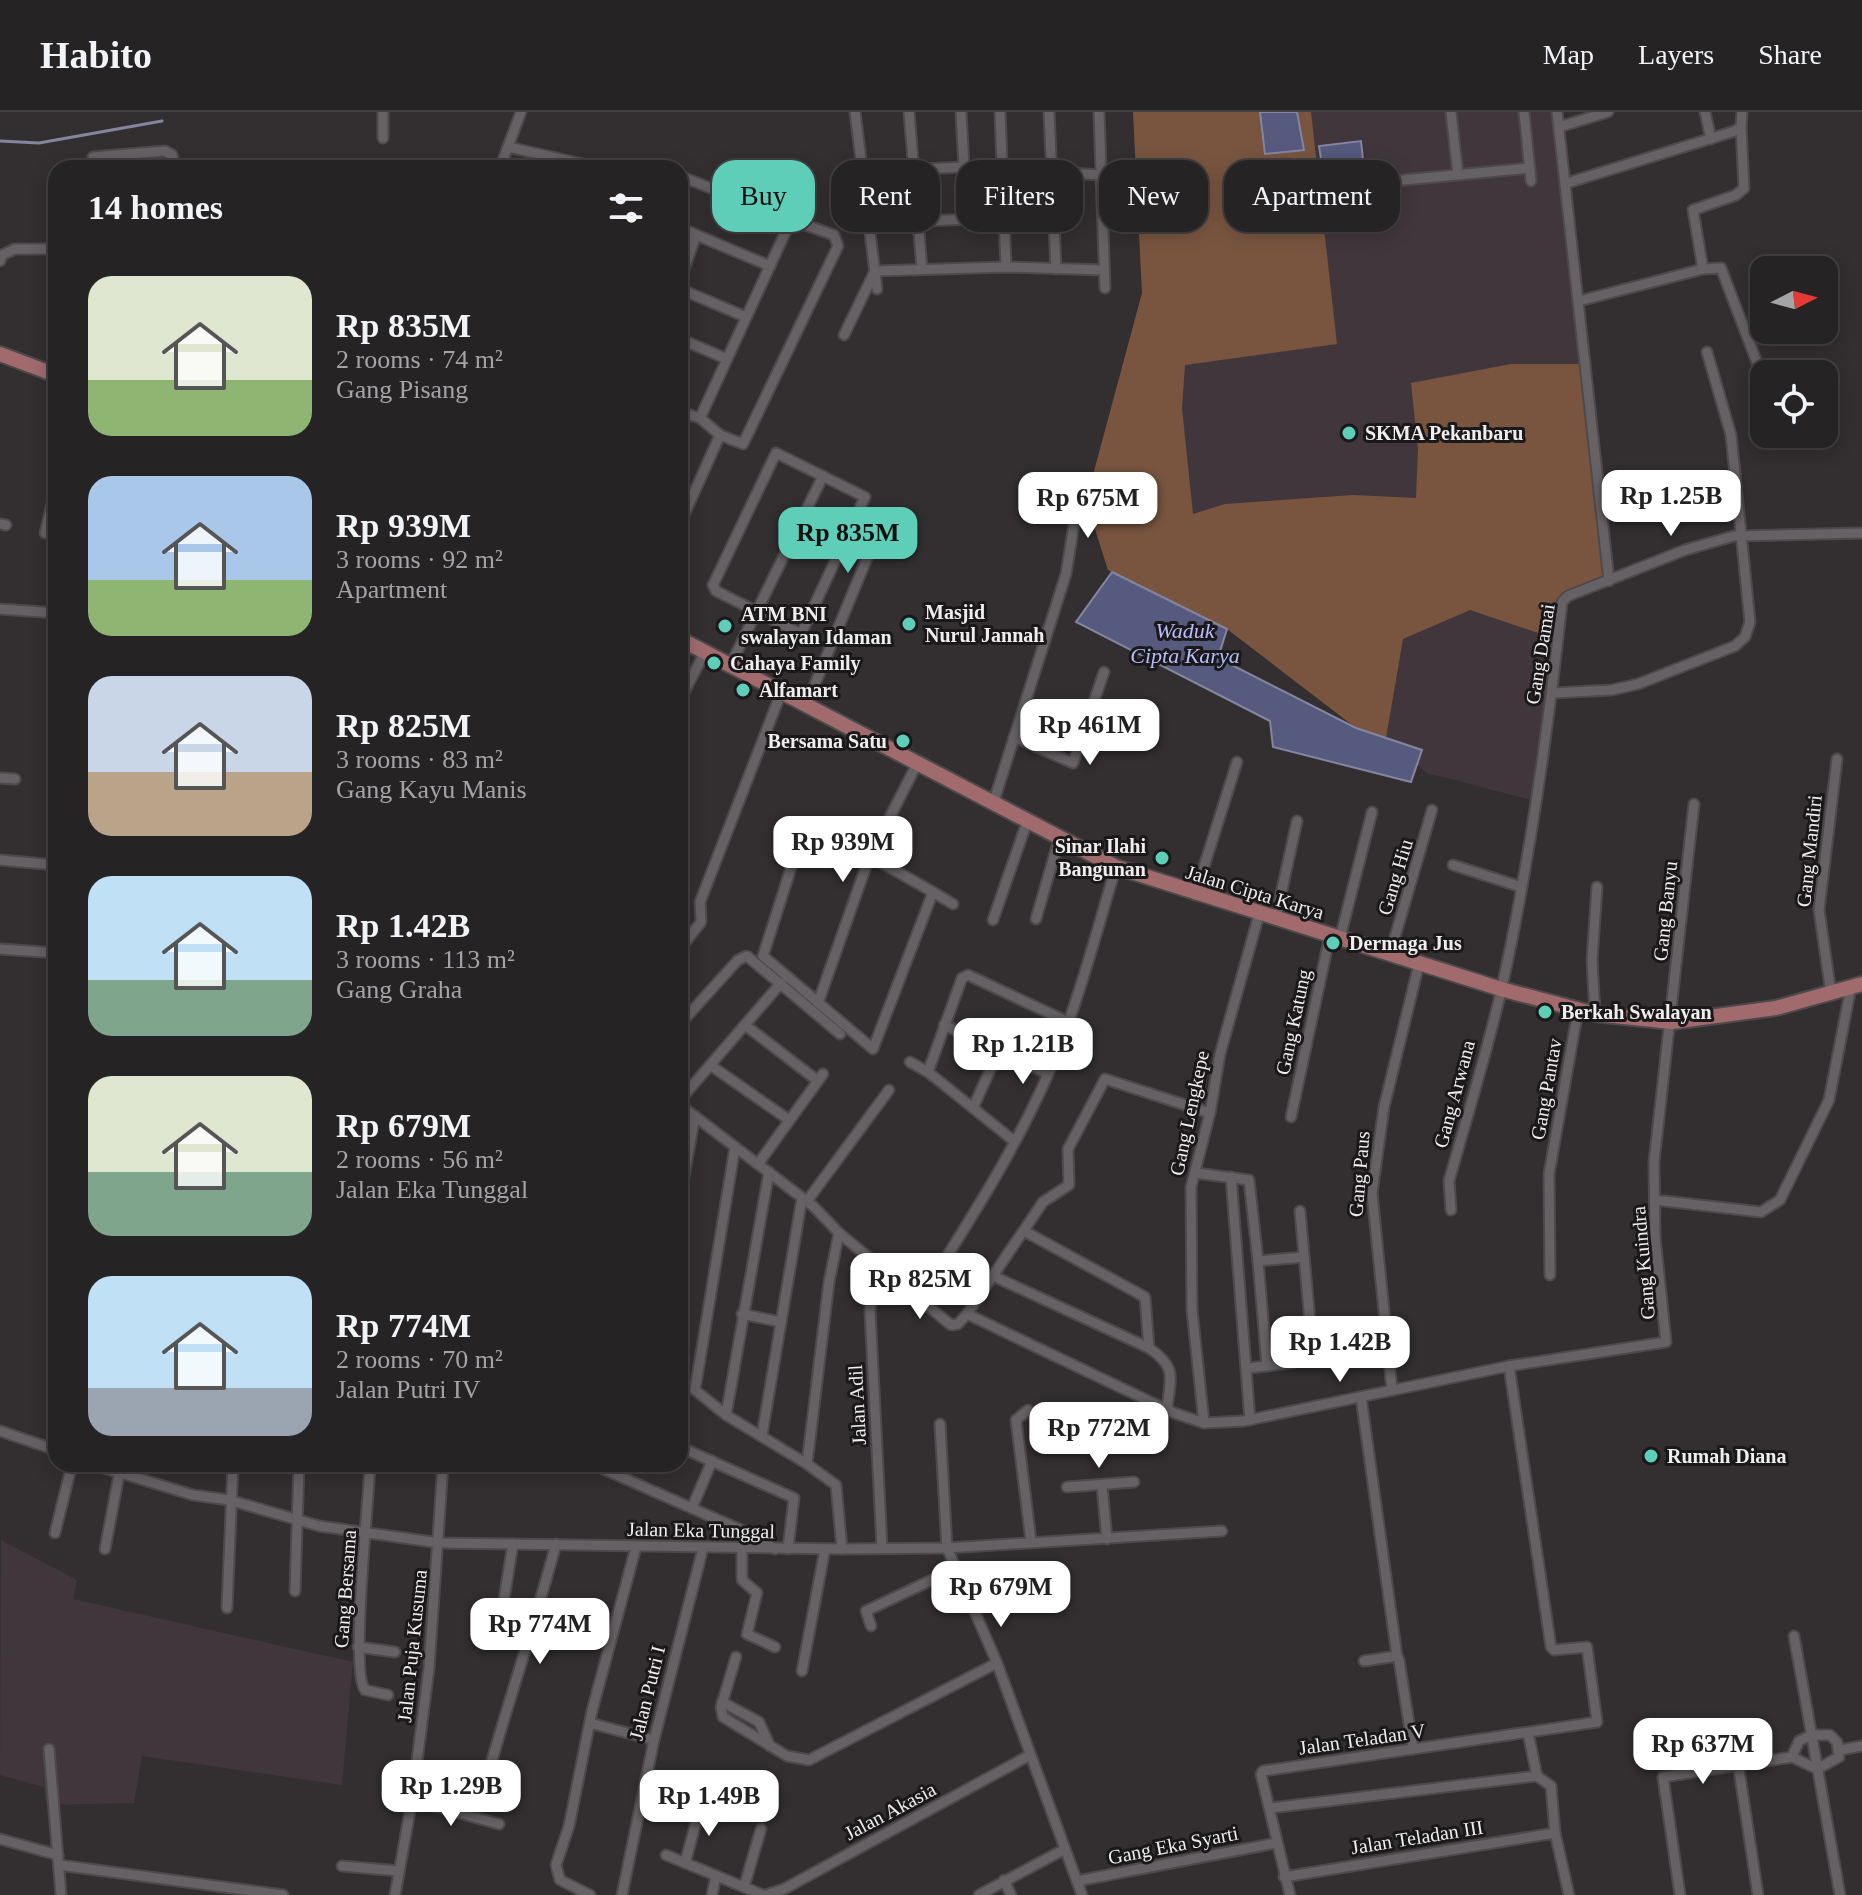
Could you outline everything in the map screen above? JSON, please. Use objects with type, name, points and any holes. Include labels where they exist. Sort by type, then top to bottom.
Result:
[{"type":"main road","points":[[0,354],[48,372]]},
{"type":"main road","name":"Jalan Cipta Karya","points":[[688,643],[1116,867],[1195,895],[1260,911],[1501,989],[1595,1014],[1672,1022],[1776,1008],[1856,986]]},
{"type":"street","points":[[383,112],[383,138]]},
{"type":"street","points":[[855,112],[859,160]]},
{"type":"street","points":[[909,112],[913,160]]},
{"type":"street","points":[[961,112],[964,160]]},
{"type":"street","points":[[1000,112],[1002,160]]},
{"type":"street","points":[[1049,112],[1051,160]]},
{"type":"street","points":[[1099,112],[1101,160]]},
{"type":"street","points":[[1451,112],[1458,175]]},
{"type":"street","points":[[1524,112],[1531,181]]},
{"type":"street","points":[[1557,112],[1609,581],[1685,550],[1742,535],[1862,533]]},
{"type":"street","points":[[1559,127],[1608,112]]},
{"type":"street","points":[[1705,112],[1711,139]]},
{"type":"street","points":[[1703,269],[1693,210],[1736,195],[1744,188],[1742,112]]},
{"type":"street","points":[[503,160],[520,114]]},
{"type":"street","points":[[1567,183],[1741,127]]},
{"type":"street","points":[[509,146],[546,160]]},
{"type":"street","points":[[93,157],[165,151],[172,155],[173,160]]},
{"type":"street","points":[[1400,180],[1530,168]]},
{"type":"street","points":[[688,179],[712,189]]},
{"type":"street","points":[[688,414],[700,418],[720,435],[743,444],[838,246],[834,235],[815,228]]},
{"type":"street","points":[[688,232],[770,266]]},
{"type":"street","points":[[700,418],[786,232]]},
{"type":"street","points":[[869,232],[877,289]]},
{"type":"street","points":[[920,232],[922,269]]},
{"type":"street","points":[[1005,232],[1006,267]]},
{"type":"street","points":[[1054,232],[1056,269]]},
{"type":"street","points":[[1103,232],[1105,288]]},
{"type":"street","points":[[688,258],[696,235]]},
{"type":"street","points":[[0,261],[2,255],[15,249],[48,249]]},
{"type":"street","points":[[875,271],[1006,267],[1104,270]]},
{"type":"street","points":[[1579,301],[1703,269],[1721,268],[1756,360]]},
{"type":"street","points":[[844,335],[875,271]]},
{"type":"street","points":[[688,292],[746,317]]},
{"type":"street","points":[[688,342],[727,359]]},
{"type":"street","points":[[1552,693],[1612,690],[1638,684],[1735,646],[1745,637],[1750,622],[1731,435],[1707,352]]},
{"type":"street","points":[[688,506],[720,435]]},
{"type":"street","points":[[779,453],[862,494],[865,501],[804,632],[797,634],[757,610],[716,591],[713,585],[767,470],[779,453]]},
{"type":"street","points":[[730,666],[823,476]]},
{"type":"street","points":[[993,804],[1066,574],[1078,500]]},
{"type":"street","points":[[45,533],[48,521]]},
{"type":"street","points":[[806,706],[879,529]]},
{"type":"street","name":"Gang Damai","points":[[1501,989],[1552,693],[1562,602],[1568,596],[1609,581]]},
{"type":"street","points":[[0,609],[48,612]]},
{"type":"street","points":[[688,685],[705,652]]},
{"type":"street","points":[[1014,737],[1073,763],[1104,672]]},
{"type":"street","points":[[688,940],[701,922],[700,902],[781,693]]},
{"type":"street","name":"Gang Mandiri","points":[[1831,993],[1819,910],[1837,759]]},
{"type":"street","points":[[1195,895],[1237,762]]},
{"type":"street","points":[[818,1003],[869,858],[917,764]]},
{"type":"street","points":[[0,778],[15,779]]},
{"type":"street","name":"Gang Banyu","points":[[1672,1022],[1694,804]]},
{"type":"street","name":"Gang Hiu","points":[[1390,954],[1432,810]]},
{"type":"street","name":"Gang Katung","points":[[1291,1117],[1335,937],[1372,812]]},
{"type":"street","points":[[1276,917],[1297,821]]},
{"type":"street","points":[[993,920],[1027,822]]},
{"type":"street","points":[[933,892],[876,1047],[869,1046],[763,956],[800,830],[812,823],[869,858],[933,892],[953,904]]},
{"type":"street","points":[[1036,919],[1059,839]]},
{"type":"street","points":[[0,860],[48,864]]},
{"type":"street","points":[[1453,865],[1521,887]]},
{"type":"street","points":[[920,1299],[990,1189],[1048,1074],[1068,1022],[1116,867]]},
{"type":"street","points":[[1595,1014],[1592,960],[1597,887]]},
{"type":"street","name":"Gang Lengkepe","points":[[1204,1423],[1192,1310],[1191,1187],[1210,1113],[1220,1054],[1260,911]]},
{"type":"street","points":[[0,949],[48,952]]},
{"type":"street","points":[[688,1015],[743,957],[756,962],[840,1034]]},
{"type":"street","name":"Gang Paus","points":[[1392,1390],[1372,1193],[1384,1107],[1419,964]]},
{"type":"street","points":[[928,1072],[962,978],[968,975],[1068,1022]]},
{"type":"street","points":[[688,1093],[781,983]]},
{"type":"street","points":[[1655,1200],[1761,1212],[1780,1200],[1829,1100],[1856,986]]},
{"type":"street","name":"Gang Arwana","points":[[1451,1210],[1449,1181],[1501,989]]},
{"type":"street","name":"Gang Pantav","points":[[1550,1275],[1549,1174],[1578,1010]]},
{"type":"street","name":"Gang Kuindra","points":[[1509,1366],[1666,1342],[1654,1162],[1672,1022]]},
{"type":"street","points":[[745,1025],[820,1078],[758,1164]]},
{"type":"street","points":[[944,1025],[1048,1074]]},
{"type":"street","points":[[973,1108],[999,1050]]},
{"type":"street","points":[[910,1062],[928,1072],[1014,1141]]},
{"type":"street","points":[[710,1065],[789,1120]]},
{"type":"street","points":[[688,1110],[805,1200],[839,1233],[951,1325],[958,1324],[967,1314],[1043,1202],[1069,1185],[1068,1149],[1105,1079],[1210,1113]]},
{"type":"street","points":[[762,1435],[805,1200],[889,1090]]},
{"type":"street","points":[[688,1154],[695,1116]]},
{"type":"street","points":[[735,1147],[695,1384],[698,1395],[836,1485],[842,1549]]},
{"type":"street","points":[[726,1415],[769,1172]]},
{"type":"street","points":[[1196,1173],[1249,1180],[1267,1366]]},
{"type":"street","points":[[1231,1177],[1249,1368],[1250,1420]]},
{"type":"street","points":[[1249,1368],[1310,1359],[1313,1355],[1300,1211]]},
{"type":"street","points":[[1024,1231],[1145,1297],[1149,1348]]},
{"type":"street","points":[[807,1464],[829,1282],[839,1233]]},
{"type":"street","points":[[1258,1261],[1304,1257]]},
{"type":"street","name":"Jalan Adil","points":[[875,1262],[870,1311],[882,1547]]},
{"type":"street","points":[[993,1276],[1149,1348],[1167,1360],[1170,1369],[1167,1410]]},
{"type":"street","points":[[742,1314],[781,1322]]},
{"type":"street","points":[[967,1314],[1167,1410],[1204,1423],[1250,1420],[1509,1366]]},
{"type":"street","name":"Jalan Teladan V","points":[[1290,1895],[1276,1843],[1263,1771],[1593,1723],[1597,1719],[1587,1647],[1554,1650],[1551,1647],[1509,1366]]},
{"type":"street","points":[[1361,1397],[1413,1749]]},
{"type":"street","points":[[1028,1410],[1016,1420],[1031,1541]]},
{"type":"street","points":[[940,1424],[947,1548],[997,1663],[1082,1895]]},
{"type":"street","points":[[0,1431],[48,1447]]},
{"type":"street","points":[[688,1450],[794,1498],[788,1549]]},
{"type":"street","points":[[692,1508],[712,1461]]},
{"type":"street","points":[[55,1533],[70,1472]]},
{"type":"street","name":"Jalan Eka Tunggal","points":[[111,1472],[193,1495],[229,1500],[319,1526],[440,1543],[775,1549],[947,1548],[1222,1531]]},
{"type":"street","points":[[227,1608],[232,1472]]},
{"type":"street","points":[[295,1591],[299,1472]]},
{"type":"street","name":"Gang Bersama","points":[[370,1472],[358,1647],[361,1687],[388,1695]]},
{"type":"street","name":"Jalan Puja Kusuma","points":[[395,1895],[412,1800],[440,1543],[443,1472]]},
{"type":"street","points":[[610,1472],[757,1537],[775,1549]]},
{"type":"street","points":[[105,1549],[119,1475]]},
{"type":"street","points":[[1067,1487],[1134,1482]]},
{"type":"street","points":[[1102,1486],[1107,1539]]},
{"type":"street","points":[[499,1630],[513,1544]]},
{"type":"street","points":[[487,1778],[510,1697],[524,1663],[556,1544]]},
{"type":"street","points":[[587,1893],[560,1880],[556,1865],[569,1826],[590,1723],[636,1547]]},
{"type":"street","name":"Jalan Putri I","points":[[622,1895],[654,1740],[703,1548]]},
{"type":"street","points":[[742,1548],[742,1580],[757,1593],[747,1634],[775,1647]]},
{"type":"street","points":[[802,1671],[825,1549]]},
{"type":"street","points":[[871,1626],[866,1611],[957,1568]]},
{"type":"street","points":[[1794,1636],[1840,1895]]},
{"type":"street","points":[[358,1647],[395,1652]]},
{"type":"street","points":[[1364,1661],[1397,1656]]},
{"type":"street","points":[[736,1657],[722,1702],[723,1717],[787,1756],[815,1759],[997,1663]]},
{"type":"street","points":[[722,1702],[759,1722],[770,1746]]},
{"type":"street","points":[[590,1723],[654,1740]]},
{"type":"street","points":[[1528,1733],[1537,1776]]},
{"type":"street","points":[[1680,1895],[1663,1777],[1792,1757],[1817,1769],[1832,1764],[1839,1757],[1840,1750],[1830,1735],[1812,1735],[1799,1741],[1792,1757]]},
{"type":"street","points":[[1840,1750],[1862,1746]]},
{"type":"street","points":[[49,1749],[61,1895]]},
{"type":"street","name":"Jalan Akasia","points":[[666,1855],[765,1895],[784,1889],[1030,1755]]},
{"type":"street","points":[[1738,1763],[1758,1895]]},
{"type":"street","points":[[1270,1808],[1537,1776],[1551,1786],[1555,1833],[1569,1895]]},
{"type":"street","points":[[412,1800],[499,1824]]},
{"type":"street","points":[[685,1863],[701,1804]]},
{"type":"street","points":[[744,1887],[761,1829]]},
{"type":"street","name":"Jalan Teladan III","points":[[1284,1877],[1555,1833]]},
{"type":"street","points":[[0,1839],[58,1860],[283,1895]]},
{"type":"street","name":"Gang Eka Syarti","points":[[1077,1881],[1276,1843]]},
{"type":"street","points":[[979,1895],[1065,1849]]},
{"type":"street","points":[[342,1866],[399,1871]]},
{"type":"street","points":[[712,1895],[716,1876]]},
{"type":"street","points":[[1004,1880],[1011,1895]]},
{"type":"shaded area","name":"SKMA Pekanbaru","points":[[1133,112],[1557,112],[1602,508],[1563,593],[1532,800],[1427,773],[1386,738],[1356,728],[1227,629],[1108,570],[1086,501],[1142,293],[1139,232],[1208,232],[1208,160],[1135,160]]},
{"type":"shaded area","points":[[1133,112],[1311,112],[1316,160],[1224,160],[1224,232],[1324,232],[1337,344],[1185,365],[1182,408],[1193,514],[1225,504],[1353,495],[1416,498],[1418,449],[1411,383],[1511,364],[1586,364],[1609,581],[1562,601],[1538,633],[1470,610],[1403,639],[1386,738],[1356,728],[1227,629],[1108,570],[1086,501],[1142,293],[1139,232],[1208,232],[1208,160],[1135,160]]},
{"type":"shaded area","points":[[1,1540],[77,1580],[73,1599],[353,1662],[342,1785],[142,1756],[134,1803],[46,1805],[44,1787],[0,1775]]},
{"type":"water","points":[[1260,112],[1297,112],[1304,150],[1265,154]]},
{"type":"water","points":[[1361,141],[1363,160],[1321,160],[1319,146]]},
{"type":"water","name":"Waduk Cipta Karya","points":[[1112,572],[1227,629],[1218,658],[1356,728],[1422,750],[1411,782],[1273,747],[1270,721],[1076,622]]},
{"type":"waterway","points":[[0,141],[39,143],[162,121]]},
{"type":"place","name":"SKMA Pekanbaru","points":[[1349,433]]},
{"type":"place","name":"Masjid Nurul Jannah","points":[[909,624]]},
{"type":"place","name":"ATM BNI swalayan Idaman","points":[[725,626]]},
{"type":"place","name":"Cahaya Family","points":[[714,663]]},
{"type":"place","name":"Alfamart","points":[[743,690]]},
{"type":"place","name":"Bersama Satu","points":[[903,741]]},
{"type":"place","name":"Sinar Ilahi Bangunan","points":[[1162,858]]},
{"type":"place","name":"Dermaga Jus","points":[[1333,943]]},
{"type":"place","name":"Berkah Swalayan","points":[[1545,1012]]},
{"type":"place","name":"Rumah Diana","points":[[1651,1456]]}]
